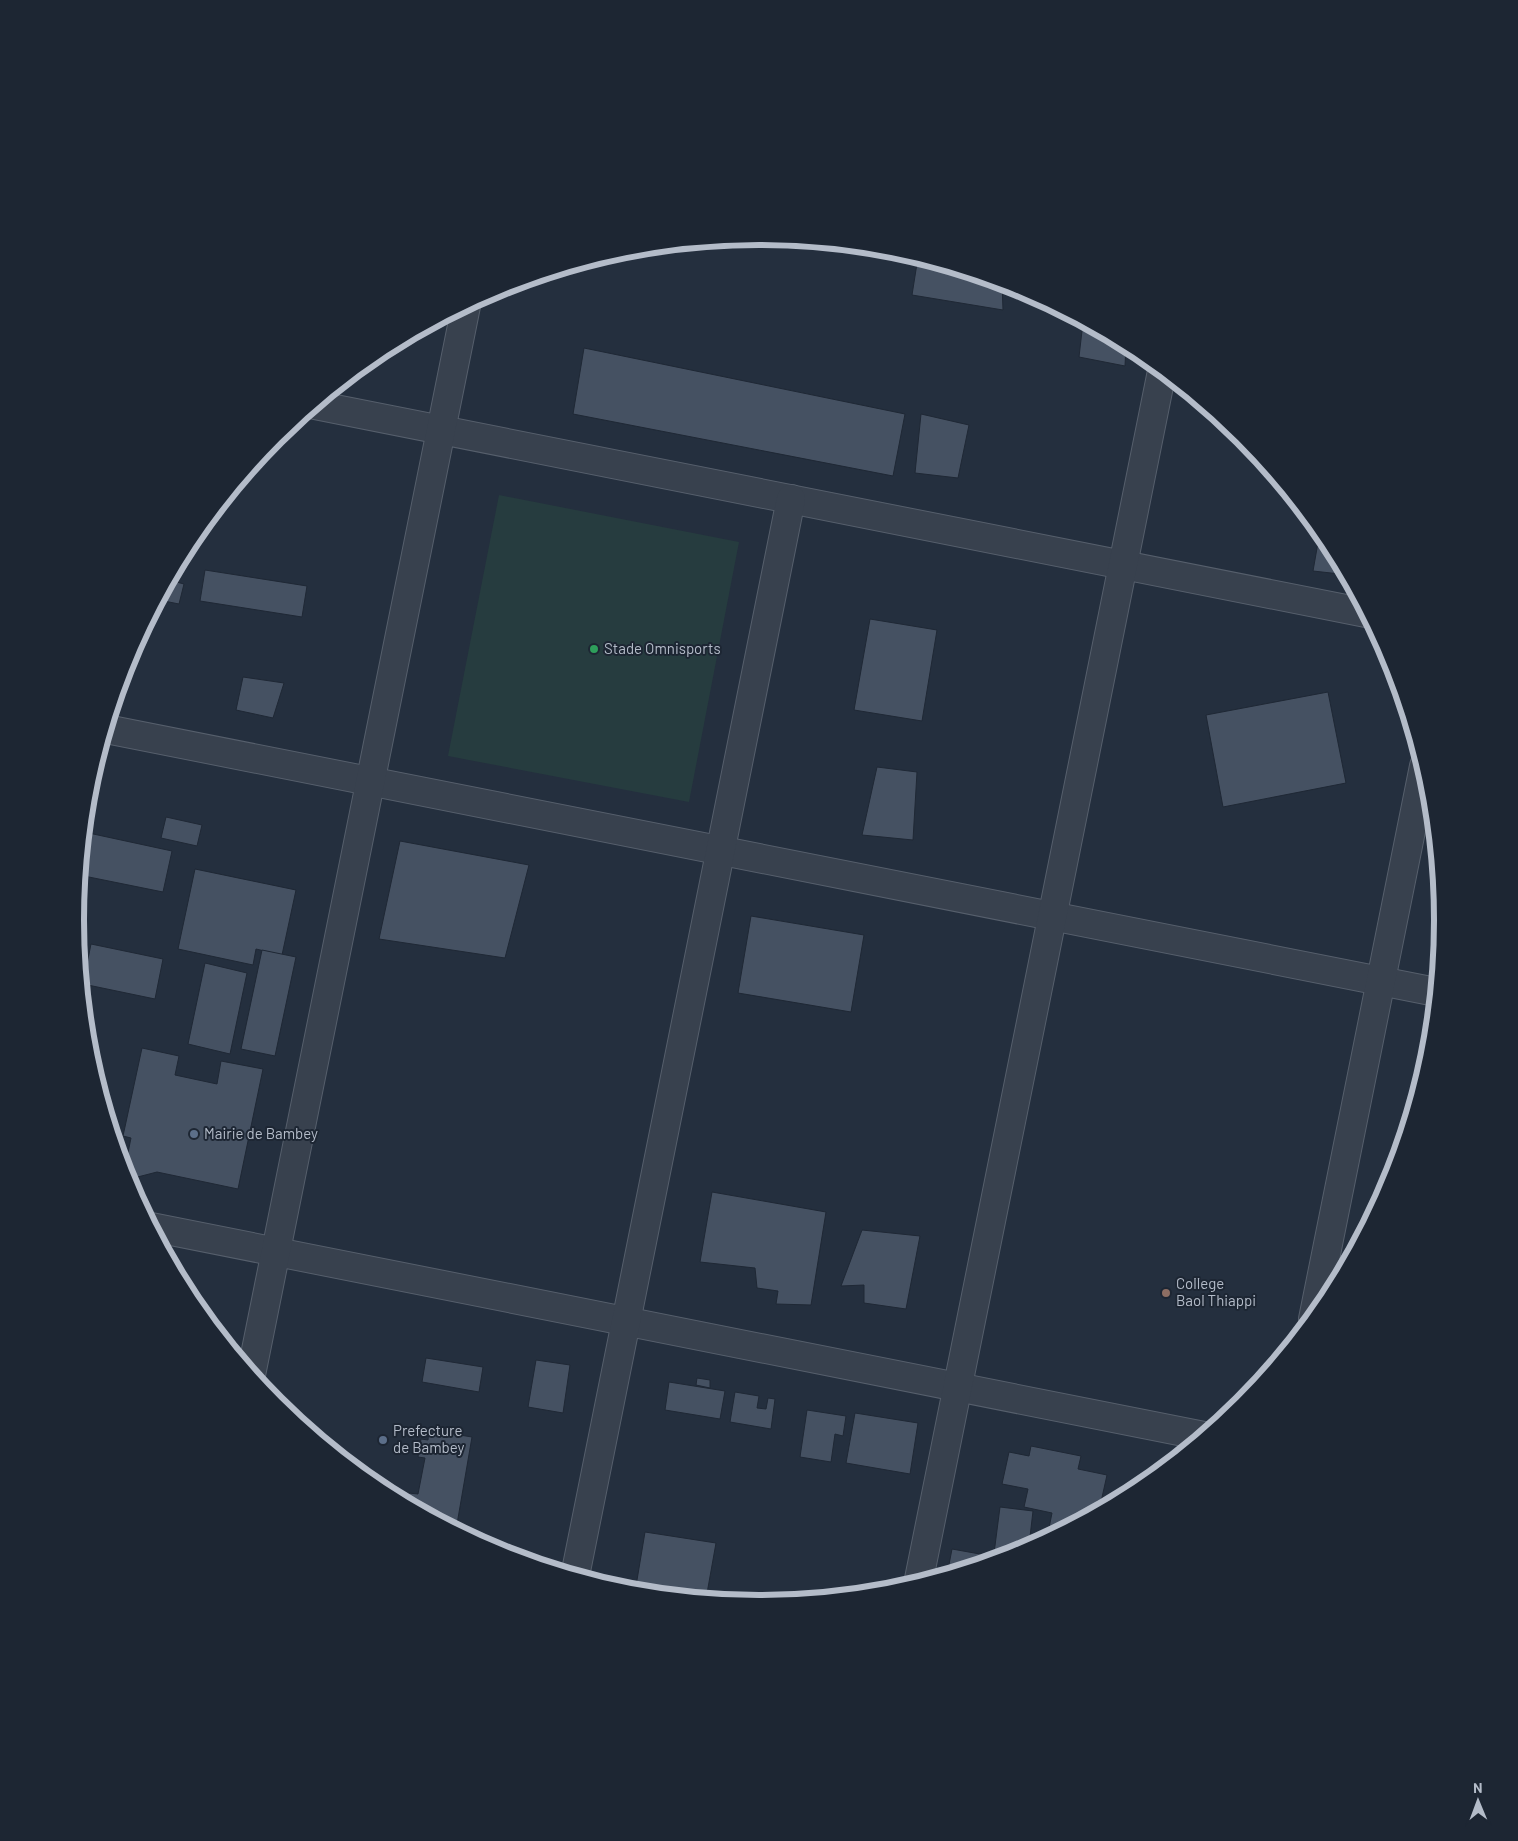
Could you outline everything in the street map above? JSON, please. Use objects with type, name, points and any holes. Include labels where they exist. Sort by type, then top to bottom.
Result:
[{"type":"street","points":[[253,1368],[465,313]]},
{"type":"street","points":[[920,1576],[1160,378]]},
{"type":"street","points":[[322,407],[1359,612]]},
{"type":"street","points":[[576,1571],[791,499]]},
{"type":"street","points":[[112,730],[1430,991]]},
{"type":"street","points":[[1316,1301],[1420,785]]},
{"type":"street","points":[[158,1228],[1196,1434]]},
{"type":"green space","name":"Stade Omnisports","points":[[499,495],[739,542],[689,802],[448,756]]},
{"type":"building","points":[[917,264],[976,281],[1002,291],[1003,310],[912,295]]},
{"type":"building","points":[[1082,328],[1126,354],[1125,366],[1079,357]]},
{"type":"building","points":[[584,348],[905,414],[893,476],[573,414]]},
{"type":"building","points":[[921,414],[969,425],[958,478],[915,473]]},
{"type":"building","points":[[1318,542],[1338,574],[1313,571]]},
{"type":"building","points":[[205,570],[307,586],[302,617],[200,601]]},
{"type":"building","points":[[175,582],[184,584],[179,604],[164,601]]},
{"type":"building","points":[[870,619],[937,630],[922,721],[854,710]]},
{"type":"building","points":[[243,677],[284,683],[273,718],[236,710]]},
{"type":"building","points":[[1328,692],[1346,783],[1223,807],[1206,715]]},
{"type":"building","points":[[877,767],[917,772],[913,840],[862,835]]},
{"type":"building","points":[[166,817],[202,825],[197,846],[161,838]]},
{"type":"building","points":[[90,833],[172,851],[163,892],[85,876]]},
{"type":"building","points":[[400,841],[529,865],[505,958],[379,939]]},
{"type":"building","points":[[195,869],[296,890],[282,955],[256,949],[253,965],[178,949]]},
{"type":"building","points":[[751,916],[864,935],[851,1012],[738,993]]},
{"type":"building","points":[[91,944],[163,959],[155,999],[87,985],[86,971]]},
{"type":"building","points":[[262,950],[296,957],[275,1056],[241,1049]]},
{"type":"building","points":[[205,963],[247,973],[230,1054],[188,1044]]},
{"type":"building","points":[[142,1048],[179,1056],[175,1075],[217,1084],[221,1061],[263,1069],[238,1189],[157,1172],[135,1178],[127,1157],[131,1138],[123,1136]]},
{"type":"building","points":[[712,1192],[826,1212],[811,1305],[776,1304],[778,1291],[757,1288],[755,1268],[700,1262]]},
{"type":"building","points":[[862,1230],[920,1236],[906,1309],[864,1303],[864,1285],[841,1286]]},
{"type":"building","points":[[426,1358],[483,1367],[479,1392],[422,1382]]},
{"type":"building","points":[[536,1360],[570,1365],[563,1413],[528,1407]]},
{"type":"building","points":[[697,1378],[710,1380],[710,1388],[696,1385]]},
{"type":"building","points":[[669,1382],[725,1391],[720,1419],[665,1410]]},
{"type":"building","points":[[735,1392],[759,1396],[757,1408],[766,1409],[768,1398],[775,1399],[771,1429],[730,1422]]},
{"type":"building","points":[[807,1410],[846,1416],[843,1436],[835,1434],[831,1462],[800,1457]]},
{"type":"building","points":[[855,1413],[918,1423],[910,1474],[846,1463]]},
{"type":"building","points":[[429,1430],[472,1437],[457,1524],[408,1497],[409,1493],[418,1494],[425,1458],[418,1457],[421,1439],[428,1440]]},
{"type":"building","points":[[1031,1446],[1081,1456],[1078,1469],[1107,1475],[1101,1502],[1097,1501],[1096,1505],[1049,1530],[1052,1513],[1024,1507],[1028,1489],[1002,1484],[1009,1452],[1029,1456]]},
{"type":"building","points":[[1000,1507],[1033,1511],[1030,1537],[1032,1537],[994,1553]]},
{"type":"building","points":[[645,1532],[716,1543],[707,1593],[636,1584]]},
{"type":"building","points":[[952,1549],[988,1555],[976,1560],[948,1569]]},
{"type":"place","name":"Stade Omnisports","points":[[594,649]]},
{"type":"place","name":"Mairie de Bambey","points":[[194,1134]]},
{"type":"place","name":"College Baol Thiappi","points":[[1166,1293]]},
{"type":"place","name":"Prefecture de Bambey","points":[[383,1440]]}]
